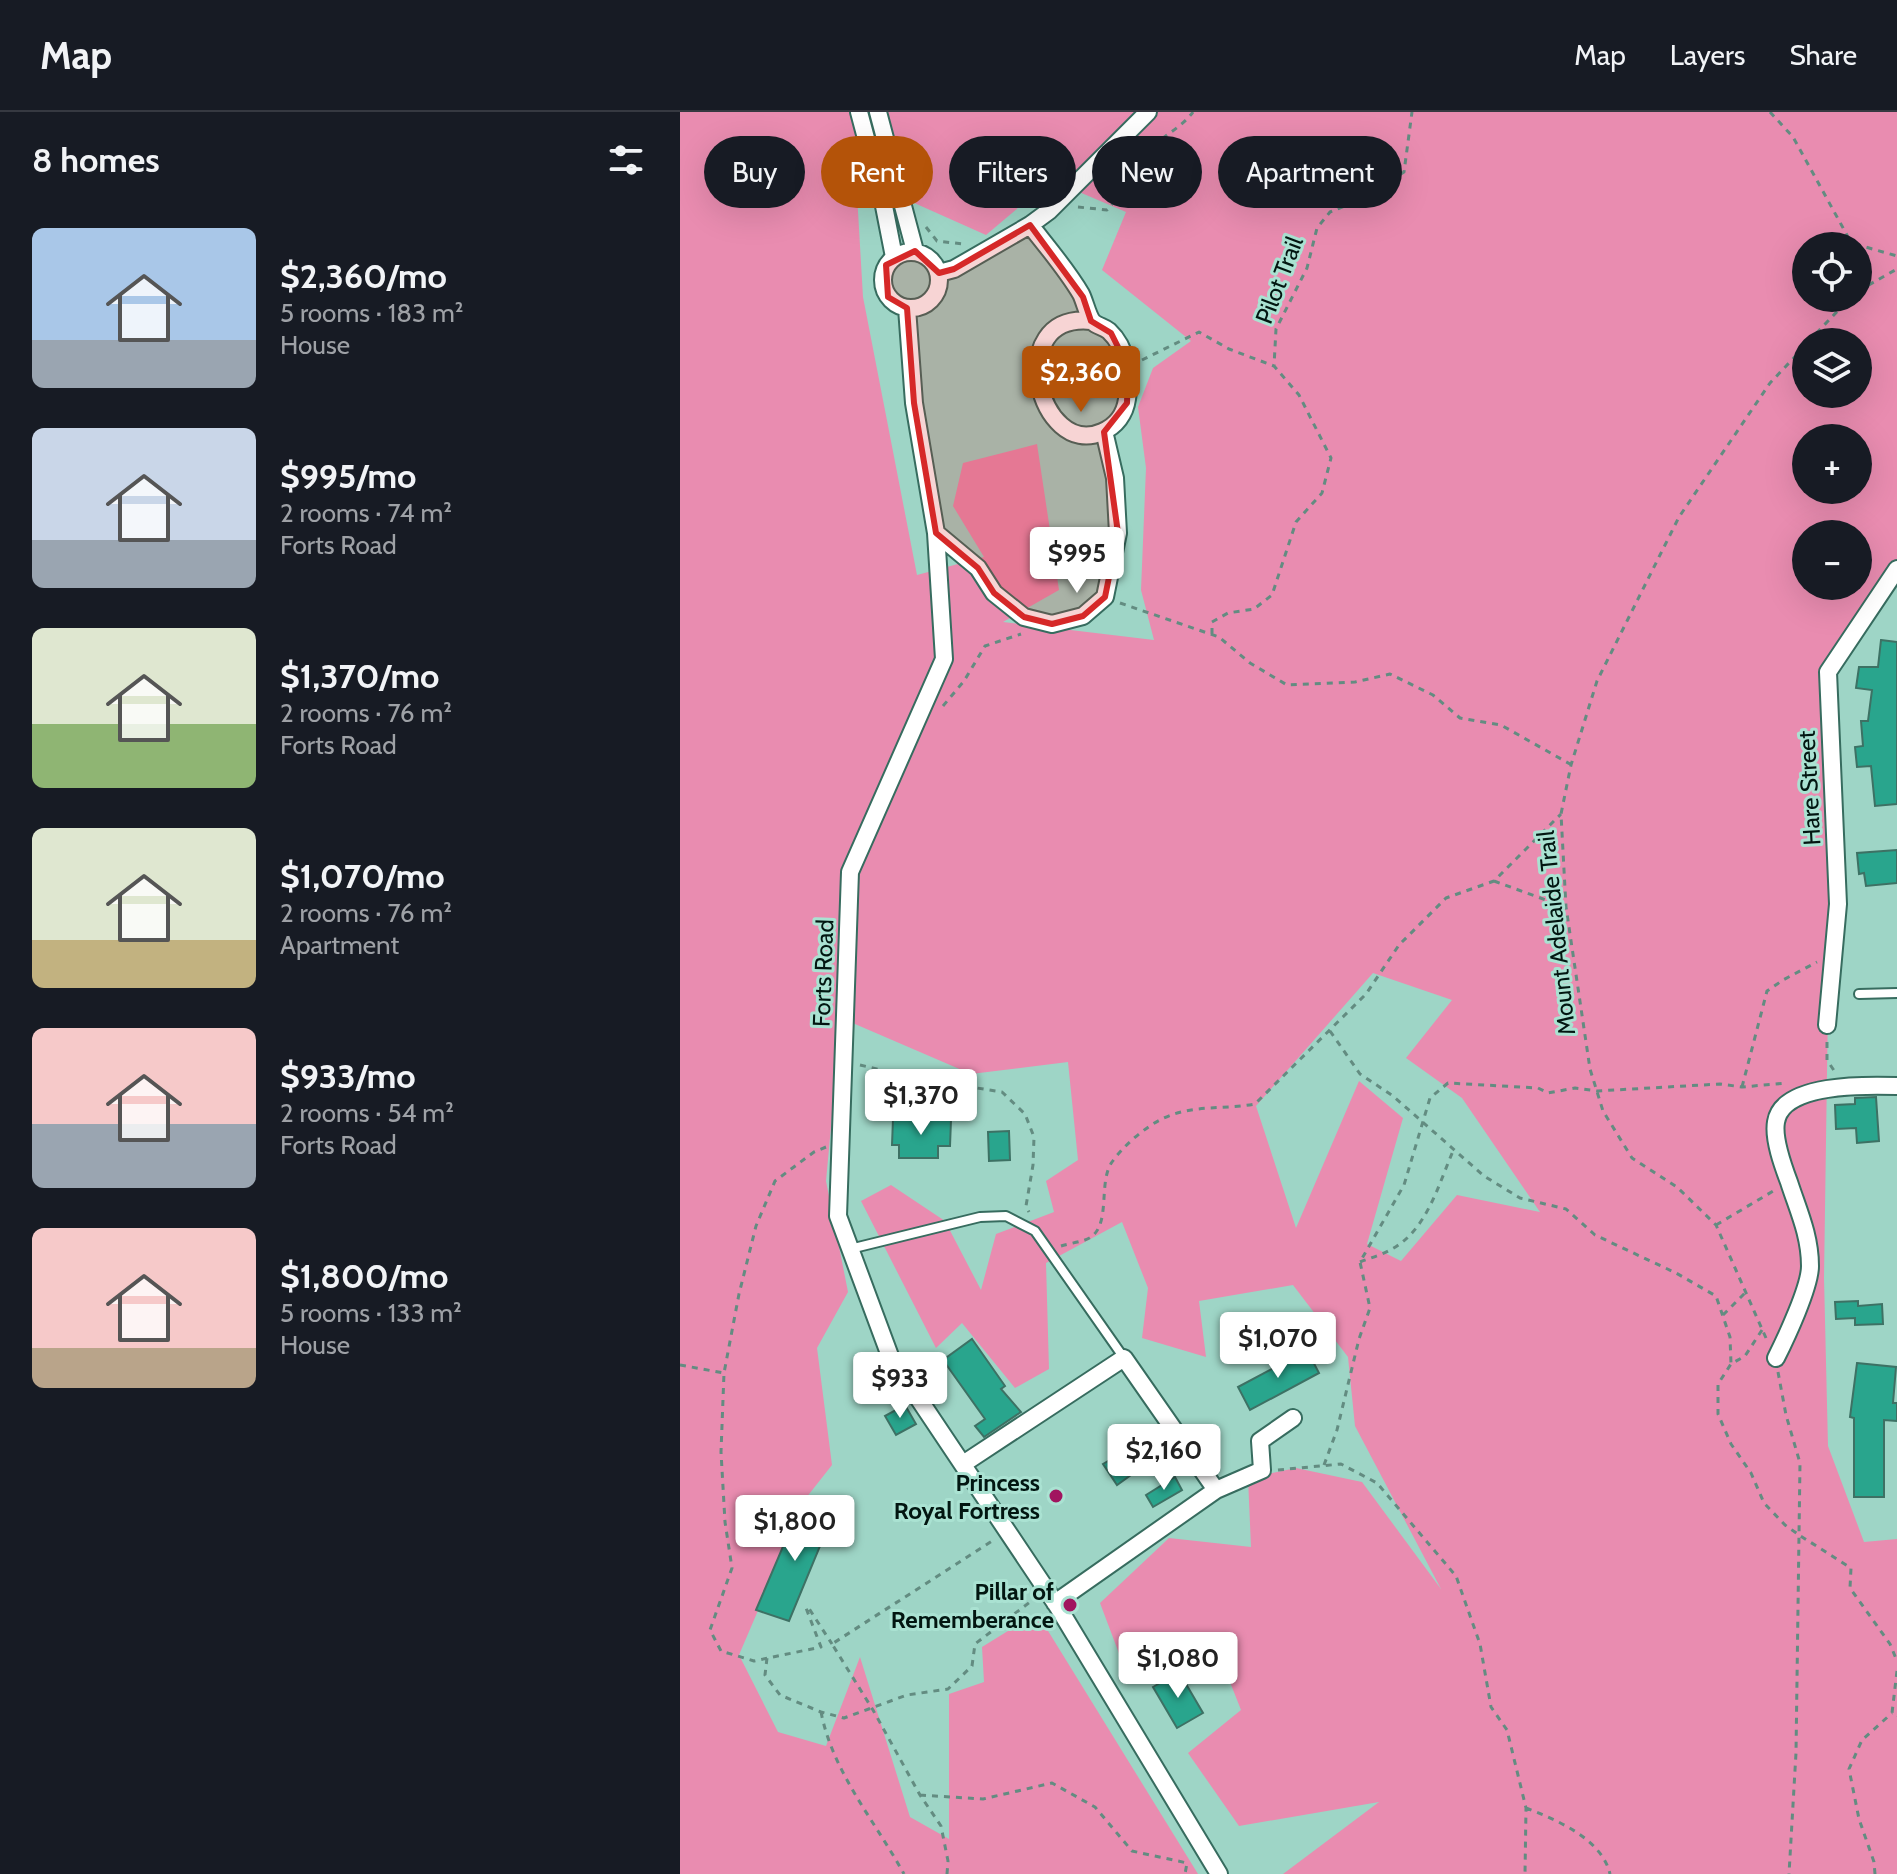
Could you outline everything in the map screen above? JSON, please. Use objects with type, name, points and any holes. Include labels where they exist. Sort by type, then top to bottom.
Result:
[{"type":"street","points":[[859,112],[894,257]]},
{"type":"street","points":[[878,112],[915,251]]},
{"type":"street","points":[[1076,185],[1148,112]]},
{"type":"street","points":[[939,273],[954,269],[1030,225],[1052,208]]},
{"type":"street","points":[[1030,225],[1071,278],[1083,297],[1091,321]]},
{"type":"street","points":[[915,251],[926,255],[934,263],[939,273],[938,287],[932,299],[921,307],[907,308],[888,297],[883,287],[883,276],[886,265],[894,257],[915,251]]},
{"type":"street","name":"Forts Road","points":[[907,308],[914,403],[936,533],[944,659],[850,872],[838,1216],[890,1356],[1050,1596],[1219,1874]]},
{"type":"street","points":[[1091,321],[1111,333],[1128,367],[1127,403],[1117,422],[1092,435],[1079,434],[1062,426],[1049,410],[1039,381],[1040,354],[1049,334],[1067,322],[1091,321]]},
{"type":"street","points":[[936,533],[978,568],[994,593],[1024,617],[1052,624],[1083,616],[1105,597],[1118,533],[1115,478],[1104,431]]},
{"type":"street","name":"Hare Street","points":[[1827,1025],[1838,904],[1828,672],[1897,569]]},
{"type":"street","points":[[1776,1358],[1810,1268],[1804,1221],[1789,1182],[1775,1124],[1781,1107],[1800,1095],[1847,1087],[1897,1086]]},
{"type":"street","points":[[963,1464],[1124,1358],[1216,1490]]},
{"type":"street","points":[[1050,1596],[1216,1490],[1262,1470],[1260,1441],[1293,1418]]},
{"type":"lane","points":[[1859,994],[1897,993]]},
{"type":"lane","points":[[850,1249],[980,1217],[1006,1216],[1035,1231],[1124,1358]]},
{"type":"path","points":[[1076,206],[1107,210],[1121,195],[1133,169],[1150,149],[1184,124],[1193,112]]},
{"type":"path","name":"Pilot Trail","points":[[1274,366],[1276,329],[1307,268],[1317,228],[1330,212],[1364,198],[1404,172],[1412,112]]},
{"type":"path","points":[[1770,112],[1793,137],[1846,232]]},
{"type":"path","points":[[921,221],[937,241],[963,244]]},
{"type":"path","points":[[1872,250],[1897,256]]},
{"type":"path","points":[[1872,283],[1897,269]]},
{"type":"path","name":"Mount Adelaide Trail","points":[[1821,328],[1837,312]]},
{"type":"path","points":[[1128,367],[1199,332],[1229,349],[1274,366],[1299,395],[1331,458],[1322,493],[1296,522],[1272,595],[1254,609],[1228,613],[1212,622],[1212,634]]},
{"type":"path","name":"Mount Adelaide Trail","points":[[1789,1874],[1796,1753],[1800,1463],[1786,1415],[1776,1358],[1716,1225],[1677,1187],[1632,1158],[1603,1111],[1590,1069],[1566,907],[1561,814],[1571,765],[1597,681],[1679,517],[1770,383],[1792,359]]},
{"type":"path","points":[[1105,597],[1219,637],[1250,663],[1287,685],[1355,682],[1390,674],[1433,695],[1460,718],[1501,725],[1571,765]]},
{"type":"path","points":[[941,709],[964,681],[985,646],[1025,632]]},
{"type":"path","points":[[1048,1250],[1091,1237],[1102,1223],[1102,1200],[1111,1163],[1135,1138],[1162,1118],[1196,1107],[1236,1108],[1255,1104],[1366,994],[1399,945],[1446,898],[1494,881],[1561,814]]},
{"type":"path","points":[[1494,881],[1566,907]]},
{"type":"path","points":[[1742,1087],[1767,991],[1808,969],[1834,948]]},
{"type":"path","points":[[1827,1025],[1827,1060],[1847,1087]]},
{"type":"path","points":[[1329,1030],[1360,1074],[1393,1096],[1484,1176],[1520,1198],[1566,1209],[1595,1235],[1676,1273],[1716,1296],[1730,1337],[1731,1364]]},
{"type":"path","points":[[843,1061],[920,1079],[1002,1092],[1025,1114],[1034,1137],[1026,1206],[1035,1231]]},
{"type":"path","points":[[1324,1465],[1337,1430],[1359,1339],[1370,1308],[1360,1262],[1404,1185],[1430,1098],[1448,1083],[1538,1088],[1548,1093],[1575,1088],[1597,1091],[1787,1083],[1800,1095]]},
{"type":"path","points":[[840,1140],[814,1152],[775,1181],[756,1226],[724,1373],[721,1452],[725,1522],[732,1568],[710,1630],[721,1651],[754,1661],[821,1647],[808,1607],[941,1826],[948,1861],[947,1874]]},
{"type":"path","points":[[1360,1262],[1391,1250],[1415,1232],[1453,1151]]},
{"type":"path","points":[[1716,1225],[1789,1182]]},
{"type":"path","points":[[1723,1316],[1746,1292]]},
{"type":"path","points":[[1762,1330],[1745,1356],[1731,1364],[1718,1384],[1718,1414],[1764,1503],[1785,1525],[1851,1568],[1850,1588],[1890,1644],[1897,1661]]},
{"type":"path","points":[[680,1365],[724,1373]]},
{"type":"path","points":[[1262,1470],[1341,1464],[1377,1483],[1456,1576],[1480,1644],[1491,1707],[1507,1730],[1526,1808],[1525,1874]]},
{"type":"path","points":[[832,1644],[1007,1531]]},
{"type":"path","points":[[767,1658],[765,1675],[780,1695],[844,1718],[873,1710],[907,1695],[948,1689],[972,1666],[975,1644],[1050,1596]]},
{"type":"path","points":[[1875,1874],[1849,1769],[1862,1740],[1895,1714],[1897,1671]]},
{"type":"path","points":[[821,1712],[826,1738],[865,1814],[904,1874]]},
{"type":"path","points":[[920,1795],[983,1799],[1052,1783],[1095,1807],[1132,1851],[1187,1863],[1185,1874]]},
{"type":"path","points":[[1526,1808],[1567,1825],[1607,1860],[1610,1874]]},
{"type":"highlighted area","points":[[1030,225],[1083,297],[1091,321],[1111,333],[1128,367],[1127,403],[1104,432],[1118,533],[1105,597],[1083,616],[1052,624],[1024,617],[994,593],[978,568],[936,533],[914,403],[907,308],[888,297],[886,265],[915,251],[939,273],[954,269]]},
{"type":"shaded area","points":[[680,112],[1897,112],[1897,569],[1833,664],[1824,1278],[1828,1446],[1864,1542],[1897,1539],[1897,1874],[1283,1874],[1379,1802],[1239,1826],[1188,1753],[1241,1710],[1217,1649],[1126,1672],[1100,1603],[1169,1538],[1251,1547],[1248,1478],[1296,1468],[1362,1482],[1441,1589],[1355,1426],[1348,1357],[1293,1285],[1199,1301],[1206,1357],[1142,1338],[1148,1288],[1122,1222],[1046,1263],[1049,1369],[1015,1388],[962,1323],[936,1348],[861,1201],[891,1185],[945,1221],[981,1290],[996,1234],[1054,1212],[1046,1181],[1078,1160],[1068,1062],[971,1074],[841,1018],[826,1181],[848,1292],[817,1348],[832,1465],[806,1498],[739,1655],[778,1732],[826,1746],[860,1657],[910,1817],[949,1839],[949,1694],[984,1682],[982,1647],[1037,1613],[1198,1874],[680,1874]],"holes":[[[821,136],[933,136],[933,208],[925,208],[986,235],[1018,208],[949,208],[949,136],[1076,136],[1076,191],[1092,197],[1092,136],[1202,136],[1202,208],[1117,208],[1126,212],[1102,270],[1191,341],[1153,368],[1138,407],[1146,468],[1141,590],[1154,640],[1003,622],[1059,590],[1037,444],[963,463],[953,506],[984,557],[917,575],[863,297],[858,208],[821,208]],[[1373,973],[1452,1000],[1406,1058],[1462,1098],[1540,1212],[1457,1195],[1401,1261],[1367,1244],[1403,1118],[1359,1081],[1296,1228],[1256,1106]]]},
{"type":"building","points":[[1881,640],[1897,642],[1897,804],[1875,806],[1871,766],[1857,767],[1855,747],[1863,746],[1861,721],[1868,721],[1872,690],[1856,688],[1859,667],[1878,667]]},
{"type":"building","points":[[1897,850],[1897,883],[1866,886],[1864,873],[1859,874],[1857,853]]},
{"type":"building","points":[[1876,1097],[1879,1141],[1857,1143],[1856,1128],[1836,1129],[1835,1105],[1855,1104],[1855,1098]]},
{"type":"building","points":[[893,1119],[951,1120],[950,1146],[938,1146],[938,1158],[899,1158],[899,1145],[892,1145]]},
{"type":"building","points":[[1009,1131],[1010,1160],[989,1161],[988,1132]]},
{"type":"building","points":[[1858,1301],[1858,1306],[1882,1304],[1883,1324],[1855,1325],[1855,1318],[1836,1319],[1835,1302]]},
{"type":"building","points":[[972,1339],[1005,1386],[1001,1389],[1021,1412],[984,1437],[975,1426],[985,1419],[943,1360]]},
{"type":"building","points":[[1307,1350],[1319,1373],[1250,1410],[1238,1387]]},
{"type":"building","points":[[1857,1363],[1896,1367],[1893,1403],[1897,1403],[1897,1421],[1884,1420],[1884,1497],[1854,1497],[1854,1418],[1850,1417]]},
{"type":"building","points":[[905,1405],[916,1424],[896,1435],[885,1416]]},
{"type":"building","points":[[1118,1455],[1131,1475],[1117,1485],[1103,1464]]},
{"type":"building","points":[[1175,1477],[1182,1490],[1153,1507],[1146,1495]]},
{"type":"building","points":[[802,1502],[832,1517],[789,1621],[756,1610]]},
{"type":"building","points":[[1179,1672],[1203,1713],[1177,1728],[1153,1687]]},
{"type":"place","name":"Princess Royal Fortress","points":[[1056,1496]]},
{"type":"place","name":"Pillar of Rememberance","points":[[1070,1605]]}]
